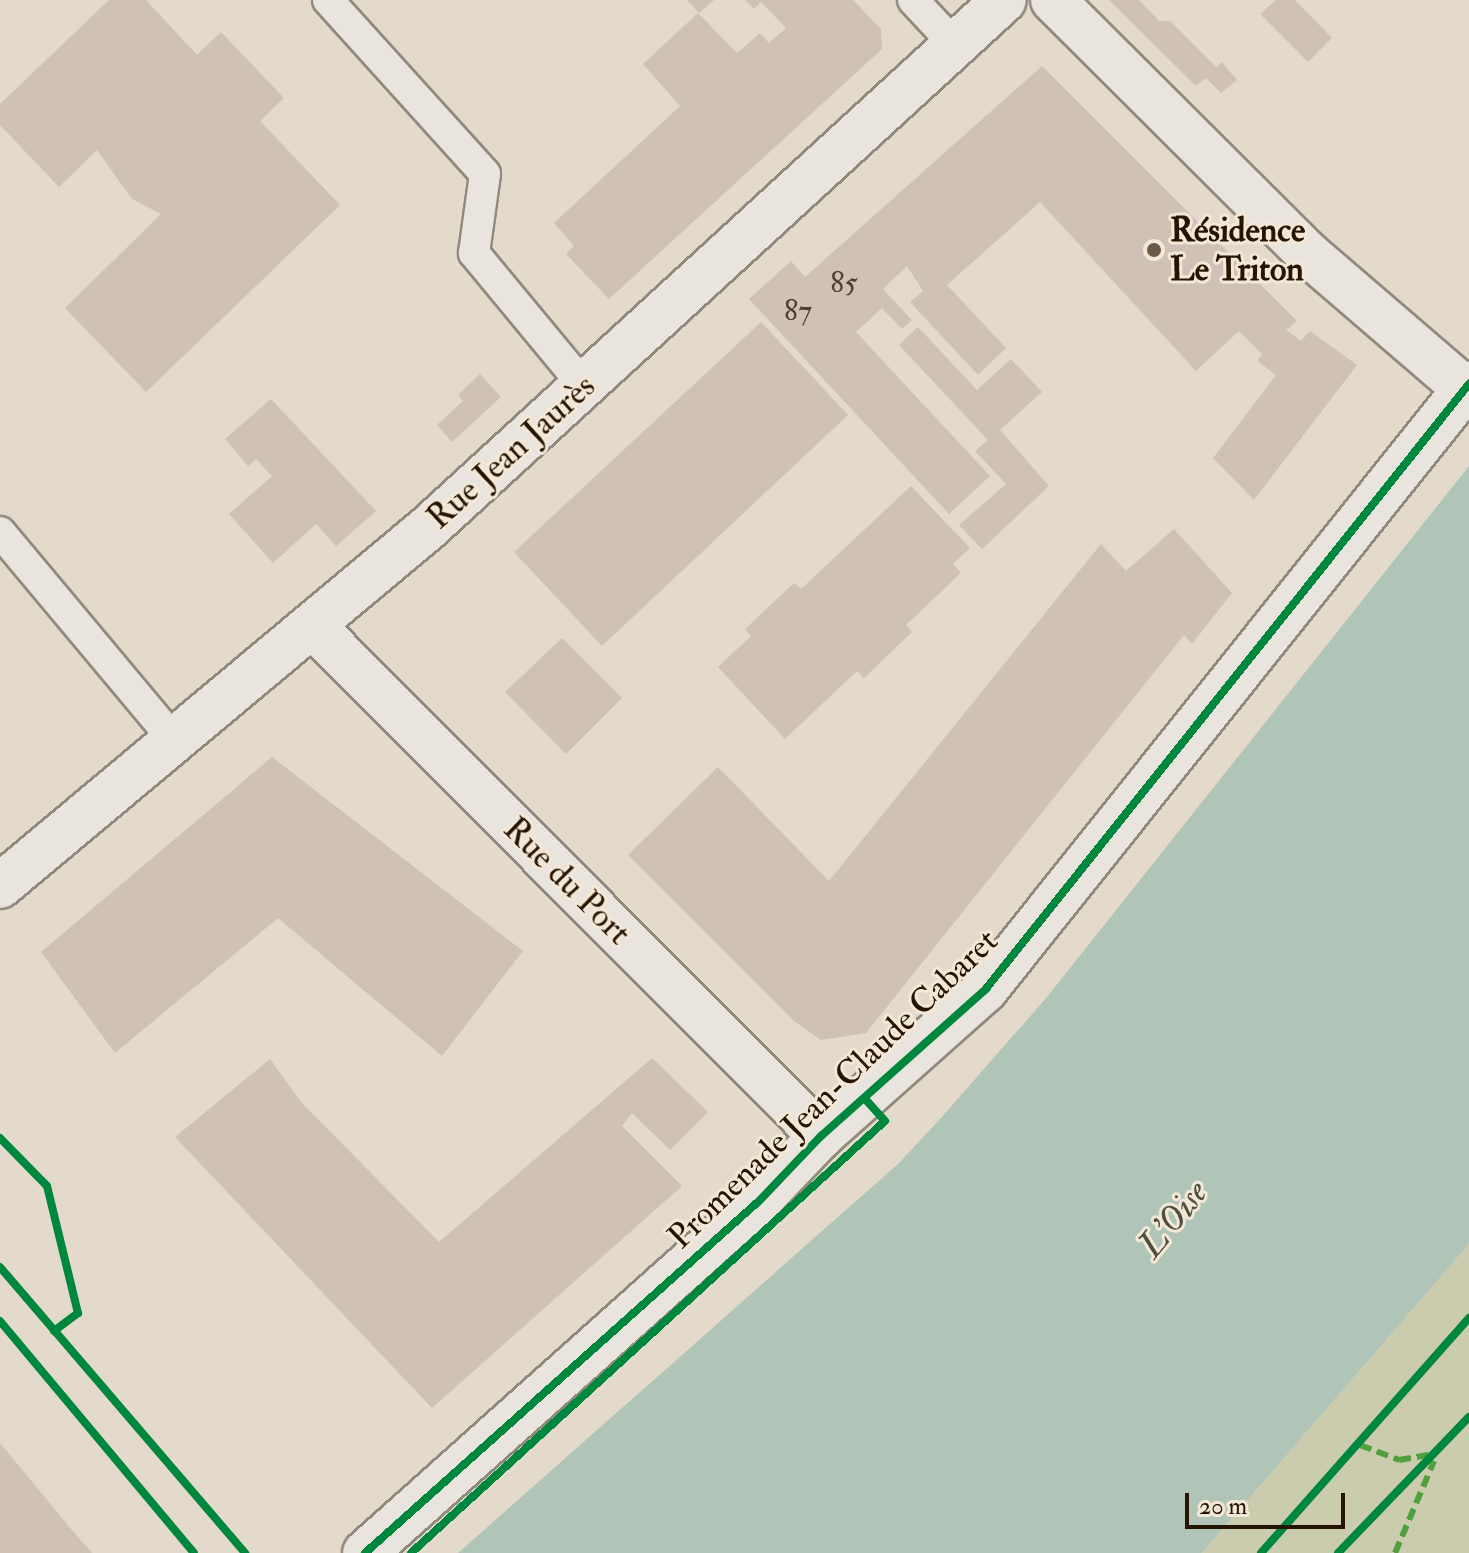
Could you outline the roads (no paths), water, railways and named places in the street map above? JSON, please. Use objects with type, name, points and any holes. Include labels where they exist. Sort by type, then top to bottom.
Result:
[{"type":"street","name":"Rue Jean Jaurès","points":[[0,886],[313,626],[584,386],[1004,0]]},
{"type":"street","points":[[1053,0],[1307,253],[1467,387]]},
{"type":"street","name":"Promenade Jean-Claude Cabaret","points":[[365,1553],[759,1201],[821,1136],[985,990],[1467,387]]},
{"type":"street","name":"Rue du Port","points":[[313,626],[821,1136]]},
{"type":"lane","points":[[328,0],[485,174],[474,253],[584,386]]},
{"type":"lane","points":[[913,0],[956,46]]},
{"type":"lane","points":[[0,532],[175,741]]},
{"type":"water","name":"L'Oise","points":[[1469,466],[1469,1244],[1202,1553],[458,1553],[899,1163],[941,1118],[1047,997]]},
{"type":"place","name":"Résidence Le Triton","points":[[1154,250]]}]
